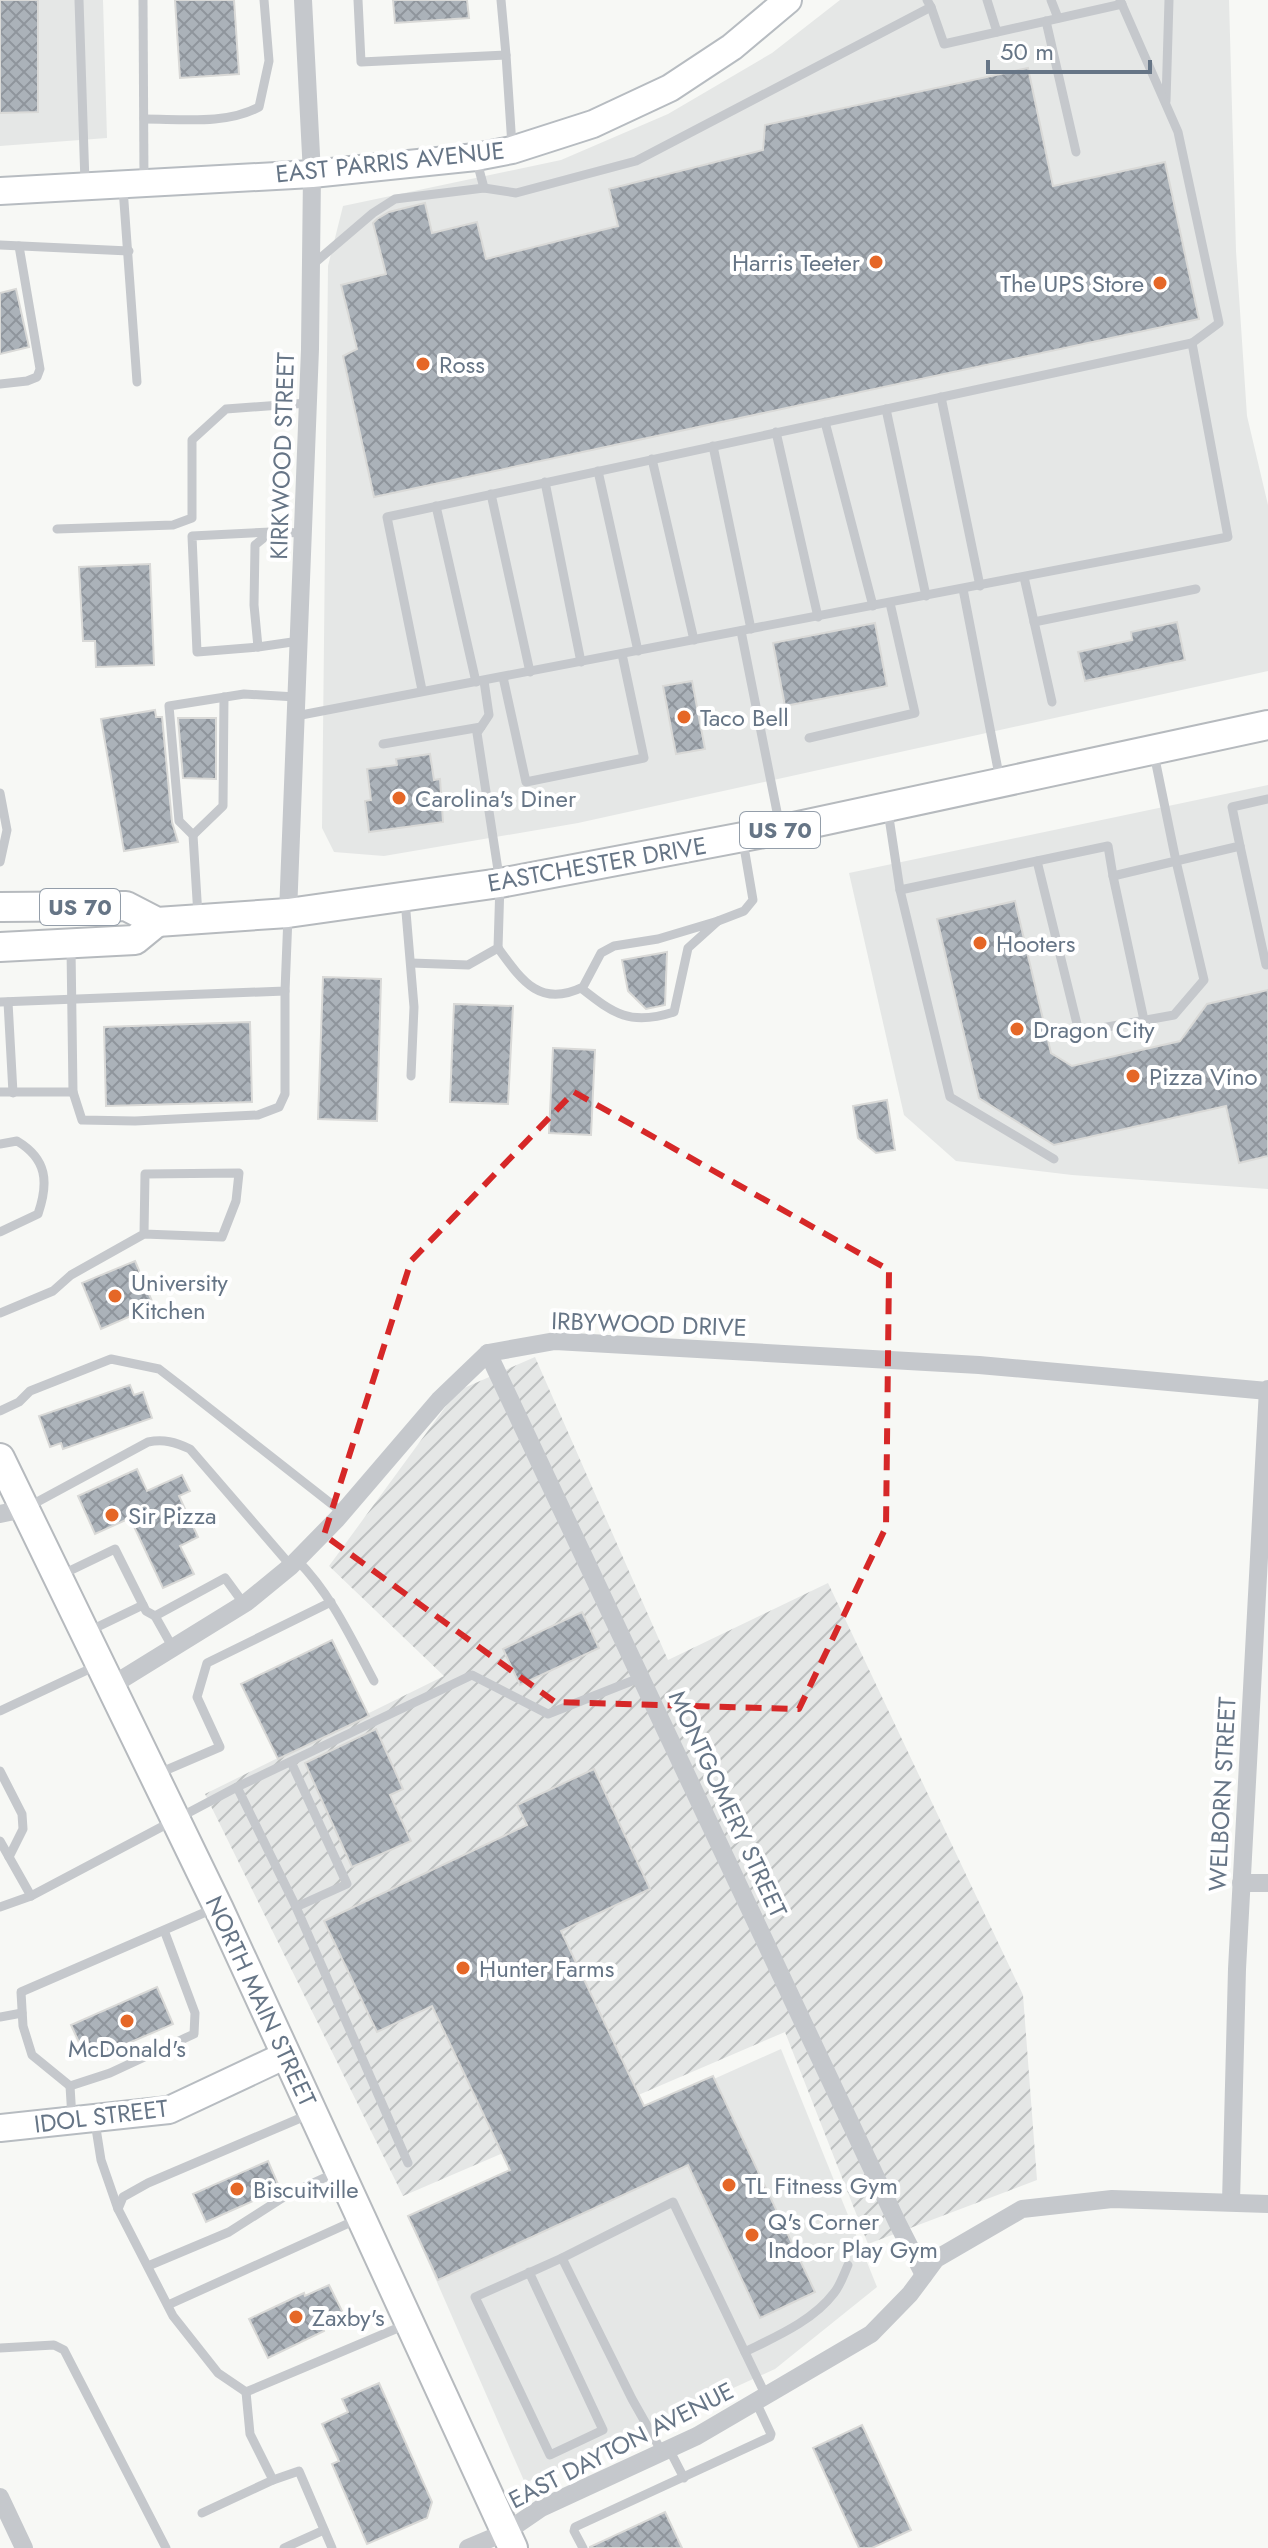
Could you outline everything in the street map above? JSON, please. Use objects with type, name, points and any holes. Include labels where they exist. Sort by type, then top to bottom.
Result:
[{"type":"main road","name":"EASTCHESTER DRIVE","points":[[0,907],[126,906],[157,922],[288,913],[500,883],[780,830],[1268,725]]},
{"type":"main road","name":"EASTCHESTER DRIVE","points":[[0,947],[135,940],[157,922]]},
{"type":"main road","name":"NORTH MAIN STREET","points":[[0,1458],[12,1511],[58,1576],[176,1820],[509,2540]]},
{"type":"street","name":"KIRKWOOD STREET","points":[[288,913],[311,266],[312,174],[303,0]]},
{"type":"street","name":"EAST PARRIS AVENUE","points":[[0,191],[312,174],[476,157],[512,150],[593,124],[670,88],[732,47],[788,0]]},
{"type":"street","name":"IRBYWOOD DRIVE","points":[[488,1353],[555,1341],[979,1365],[1268,1390]]},
{"type":"street","points":[[105,1675],[173,1648],[244,1604],[294,1563],[343,1513],[439,1400],[488,1353]]},
{"type":"street","name":"MONTGOMERY STREET","points":[[488,1353],[924,2275]]},
{"type":"street","name":"WELBORN STREET","points":[[1231,2202],[1241,1883],[1268,1390]]},
{"type":"street","points":[[1241,1883],[1268,1883]]},
{"type":"street","name":"IDOL STREET","points":[[0,2128],[169,2110],[286,2055]]},
{"type":"street","name":"EAST DAYTON AVENUE","points":[[468,2548],[509,2540],[541,2508],[697,2436],[871,2334],[910,2294],[936,2259],[1022,2209],[1112,2199],[1268,2204]]},
{"type":"street","points":[[0,2497],[24,2548]]},
{"type":"lane","points":[[79,0],[85,186]]},
{"type":"lane","points":[[137,382],[129,251],[134,184],[144,119],[143,0]]},
{"type":"lane","points":[[144,119],[243,116],[259,107],[269,61],[264,0]]},
{"type":"lane","points":[[358,0],[361,62],[506,55]]},
{"type":"lane","points":[[501,0],[512,150]]},
{"type":"lane","points":[[987,0],[997,32]]},
{"type":"lane","points":[[1051,0],[1058,18]]},
{"type":"lane","points":[[1166,106],[1169,0]]},
{"type":"lane","points":[[311,266],[373,213],[395,199],[484,188],[516,193],[636,161],[929,3],[944,44],[1121,2],[1178,132],[1219,323],[1192,343],[387,517],[422,690]]},
{"type":"lane","points":[[1046,21],[1076,152]]},
{"type":"lane","points":[[476,157],[484,188]]},
{"type":"lane","points":[[0,245],[129,251]]},
{"type":"lane","points":[[0,384],[27,381],[37,377],[40,369],[19,246]]},
{"type":"lane","points":[[198,919],[193,835],[179,821],[169,706],[244,694],[296,706],[480,681],[1228,537],[1192,343]]},
{"type":"lane","points":[[941,397],[980,586]]},
{"type":"lane","points":[[299,641],[197,652],[192,440],[226,409],[308,403]]},
{"type":"lane","points":[[886,409],[926,596]]},
{"type":"lane","points":[[825,422],[873,606]]},
{"type":"lane","points":[[776,432],[818,617]]},
{"type":"lane","points":[[713,446],[780,830]]},
{"type":"lane","points":[[652,459],[694,640]]},
{"type":"lane","points":[[598,471],[638,651]]},
{"type":"lane","points":[[545,482],[581,662]]},
{"type":"lane","points":[[491,494],[530,672]]},
{"type":"lane","points":[[436,506],[489,715],[477,733],[500,883],[498,948],[520,978],[542,993],[554,996],[570,994],[590,978],[601,953],[614,946],[658,939],[744,911],[753,900],[742,837]]},
{"type":"lane","points":[[57,529],[173,525],[192,518]]},
{"type":"lane","points":[[258,647],[254,605],[255,545],[271,532]]},
{"type":"lane","points":[[192,536],[303,533]]},
{"type":"lane","points":[[1024,577],[1052,702]]},
{"type":"lane","points":[[963,589],[1001,783]]},
{"type":"lane","points":[[1034,622],[1196,589]]},
{"type":"lane","points":[[809,738],[915,713],[890,603]]},
{"type":"lane","points":[[503,677],[526,782],[644,758],[622,654]]},
{"type":"lane","points":[[193,835],[223,806],[224,697]]},
{"type":"lane","points":[[383,744],[481,727]]},
{"type":"lane","points":[[1037,861],[1079,1032],[1174,1015],[1204,980],[1153,750]]},
{"type":"lane","points":[[0,793],[7,830],[0,862]]},
{"type":"lane","points":[[1268,799],[1232,807],[1268,964]]},
{"type":"lane","points":[[888,807],[900,890],[950,1097],[1054,1159]]},
{"type":"lane","points":[[900,890],[1108,846],[1144,1020]]},
{"type":"lane","points":[[1113,876],[1240,846]]},
{"type":"lane","points":[[0,896],[0,907]]},
{"type":"lane","points":[[405,896],[414,1007],[411,1076]]},
{"type":"lane","points":[[71,944],[73,1092],[82,1120],[135,1121],[258,1115],[279,1107],[285,1094],[288,913]]},
{"type":"lane","points":[[581,988],[611,1011],[629,1017],[655,1018],[674,1012],[688,948],[718,921]]},
{"type":"lane","points":[[411,963],[468,965],[498,948]]},
{"type":"lane","points":[[13,1093],[4,1002],[285,991]]},
{"type":"lane","points":[[0,1092],[73,1092]]},
{"type":"lane","points":[[0,1144],[17,1141],[31,1149],[42,1165],[45,1180],[38,1214],[0,1232]]},
{"type":"lane","points":[[0,1313],[53,1291],[71,1275],[144,1234],[222,1237],[236,1201],[239,1173],[145,1174],[144,1234]]},
{"type":"lane","points":[[0,1411],[19,1402],[30,1391],[111,1359],[146,1365],[159,1369],[343,1513]]},
{"type":"lane","points":[[12,1511],[148,1442],[162,1440],[190,1449],[294,1563],[313,1575],[374,1681]]},
{"type":"lane","points":[[58,1576],[115,1549],[146,1611],[155,1616],[173,1648]]},
{"type":"lane","points":[[155,1616],[225,1578],[244,1604]]},
{"type":"lane","points":[[154,1776],[220,1747],[197,1697],[207,1663],[331,1602]]},
{"type":"lane","points":[[85,1633],[143,1605]]},
{"type":"lane","points":[[0,1711],[105,1675]]},
{"type":"lane","points":[[0,1907],[31,1896],[237,1787],[472,1675],[548,1714],[642,1677]]},
{"type":"lane","points":[[291,1762],[347,1884],[296,1907]]},
{"type":"lane","points":[[0,1771],[22,1814],[23,1829],[9,1857]]},
{"type":"lane","points":[[237,1787],[296,1907],[408,2163]]},
{"type":"lane","points":[[0,1841],[31,1896]]},
{"type":"lane","points":[[218,1907],[21,1992],[22,2013],[32,2055],[70,2086],[118,2209],[173,2316],[218,2373],[246,2392]]},
{"type":"lane","points":[[70,2086],[110,2073],[194,2034],[195,2013],[164,1930]]},
{"type":"lane","points":[[0,2017],[22,2013]]},
{"type":"lane","points":[[118,2209],[123,2197],[148,2183],[313,2113]]},
{"type":"lane","points":[[148,2266],[229,2232],[287,2195],[339,2171]]},
{"type":"lane","points":[[529,2272],[603,2430],[550,2455],[475,2297],[529,2272],[562,2258],[673,2202],[745,2352],[771,2434],[684,2478],[575,2527],[583,2548]]},
{"type":"lane","points":[[168,2305],[361,2218]]},
{"type":"lane","points":[[562,2258],[632,2399],[684,2478]]},
{"type":"lane","points":[[745,2352],[815,2312],[835,2293],[848,2265]]},
{"type":"lane","points":[[246,2392],[409,2323]]},
{"type":"lane","points":[[0,2348],[54,2345],[64,2350],[166,2548]]},
{"type":"lane","points":[[246,2392],[250,2434],[273,2480]]},
{"type":"lane","points":[[202,2513],[299,2471],[332,2548]]},
{"type":"lane","points":[[284,2548],[324,2530]]},
{"type":"highlighted area","points":[[574,1092],[889,1270],[886,1527],[799,1709],[555,1702],[324,1535],[411,1261]]},
{"type":"shaded area","points":[[0,0],[103,0],[107,138],[0,146]]},
{"type":"shaded area","points":[[840,0],[1229,0],[1236,251],[1247,416],[1268,505],[1268,671],[578,823],[384,856],[334,852],[322,828],[328,266],[343,206],[561,160],[668,114],[772,53]]},
{"type":"shaded area","points":[[1268,785],[1268,1189],[1072,1175],[956,1161],[904,1115],[849,873]]},
{"type":"shaded area","points":[[535,1357],[668,1660],[828,1583],[1023,1995],[1037,2180],[868,2244],[785,2032],[403,2196],[205,1794],[444,1676],[329,1566],[457,1391]]},
{"type":"shaded area","points":[[781,2049],[877,2287],[775,2369],[525,2483],[408,2216]]},
{"type":"building","points":[[0,0],[38,0],[38,112],[0,113]]},
{"type":"building","points":[[175,0],[234,0],[239,74],[180,78]]},
{"type":"building","points":[[393,0],[467,0],[469,18],[395,23]]},
{"type":"building","points":[[1028,68],[1053,186],[1165,162],[1199,319],[374,497],[343,356],[357,349],[341,285],[386,274],[373,223],[377,219],[389,212],[425,203],[432,233],[477,222],[486,259],[618,226],[609,189],[763,150],[765,125]]},
{"type":"building","points":[[16,289],[29,347],[0,354],[0,293]]},
{"type":"building","points":[[150,564],[154,665],[96,667],[95,641],[83,641],[79,567]]},
{"type":"building","points":[[1177,622],[1185,660],[1085,681],[1078,652],[1132,640],[1131,632]]},
{"type":"building","points":[[875,623],[887,686],[785,706],[773,643]]},
{"type":"building","name":"Taco Bell","points":[[692,681],[705,749],[676,754],[663,686]]},
{"type":"building","points":[[155,710],[156,717],[162,717],[172,822],[178,842],[124,851],[101,719]]},
{"type":"building","points":[[178,718],[216,718],[216,779],[183,778]]},
{"type":"building","points":[[430,754],[434,780],[440,779],[443,822],[369,832],[365,801],[371,800],[367,769],[397,765],[396,759]]},
{"type":"building","points":[[1015,901],[1051,1053],[1072,1066],[1180,1041],[1207,1004],[1268,990],[1268,1156],[1239,1163],[1226,1106],[1054,1145],[979,1098],[937,919]]},
{"type":"building","points":[[667,952],[665,1005],[646,1009],[628,991],[622,960]]},
{"type":"building","points":[[323,977],[381,979],[377,1121],[318,1119]]},
{"type":"building","points":[[454,1004],[513,1006],[508,1104],[450,1102]]},
{"type":"building","points":[[250,1022],[252,1102],[106,1106],[104,1027]]},
{"type":"building","points":[[553,1048],[595,1050],[591,1135],[549,1133]]},
{"type":"building","points":[[887,1100],[895,1150],[876,1153],[858,1138],[853,1106]]},
{"type":"building","points":[[135,1261],[154,1306],[101,1329],[82,1283]]},
{"type":"building","points":[[130,1385],[134,1395],[143,1392],[152,1418],[63,1449],[61,1443],[50,1447],[39,1416]]},
{"type":"building","points":[[137,1469],[147,1491],[182,1475],[190,1491],[179,1496],[198,1537],[180,1546],[194,1574],[163,1588],[130,1518],[95,1534],[78,1496]]},
{"type":"building","points":[[582,1612],[599,1648],[520,1685],[503,1649]]},
{"type":"building","points":[[332,1640],[369,1716],[278,1759],[241,1684]]},
{"type":"building","points":[[376,1729],[403,1789],[390,1795],[411,1841],[352,1867],[305,1763]]},
{"type":"building","name":"Hunter Farms","points":[[594,1769],[650,1889],[561,1931],[644,2106],[713,2076],[815,2292],[760,2318],[688,2165],[438,2280],[408,2216],[510,2170],[432,2006],[377,2032],[324,1921],[527,1825],[517,1805]]},
{"type":"building","points":[[157,1987],[173,2024],[103,2054],[99,2044],[83,2051],[71,2025]]},
{"type":"building","points":[[268,2161],[280,2189],[206,2222],[193,2194]]},
{"type":"building","points":[[329,2285],[344,2315],[322,2326],[324,2331],[268,2358],[249,2319],[304,2293],[305,2296]]},
{"type":"building","points":[[379,2383],[432,2502],[427,2518],[367,2544],[332,2464],[339,2461],[322,2424],[348,2412],[342,2399]]},
{"type":"building","points":[[862,2425],[911,2530],[872,2548],[859,2548],[813,2448]]},
{"type":"building","points":[[665,2512],[682,2548],[590,2548],[590,2547]]},
{"type":"place","name":"Harris Teeter","points":[[876,262]]},
{"type":"place","name":"The UPS Store","points":[[1160,283]]},
{"type":"place","name":"Ross","points":[[423,364]]},
{"type":"place","name":"Taco Bell","points":[[684,717]]},
{"type":"place","name":"Carolina's Diner","points":[[399,798]]},
{"type":"place","name":"Hooters","points":[[980,943]]},
{"type":"place","name":"Dragon City","points":[[1017,1029]]},
{"type":"place","name":"Pizza Vino","points":[[1133,1076]]},
{"type":"place","name":"University Kitchen","points":[[115,1296]]},
{"type":"place","name":"Sir Pizza","points":[[112,1515]]},
{"type":"place","name":"Hunter Farms","points":[[463,1968]]},
{"type":"place","name":"McDonald's","points":[[127,2021]]},
{"type":"place","name":"TL Fitness Gym","points":[[729,2185]]},
{"type":"place","name":"Biscuitville","points":[[237,2189]]},
{"type":"place","name":"Q's Corner Indoor Play Gym","points":[[752,2235]]},
{"type":"place","name":"Zaxby's","points":[[296,2317]]}]
